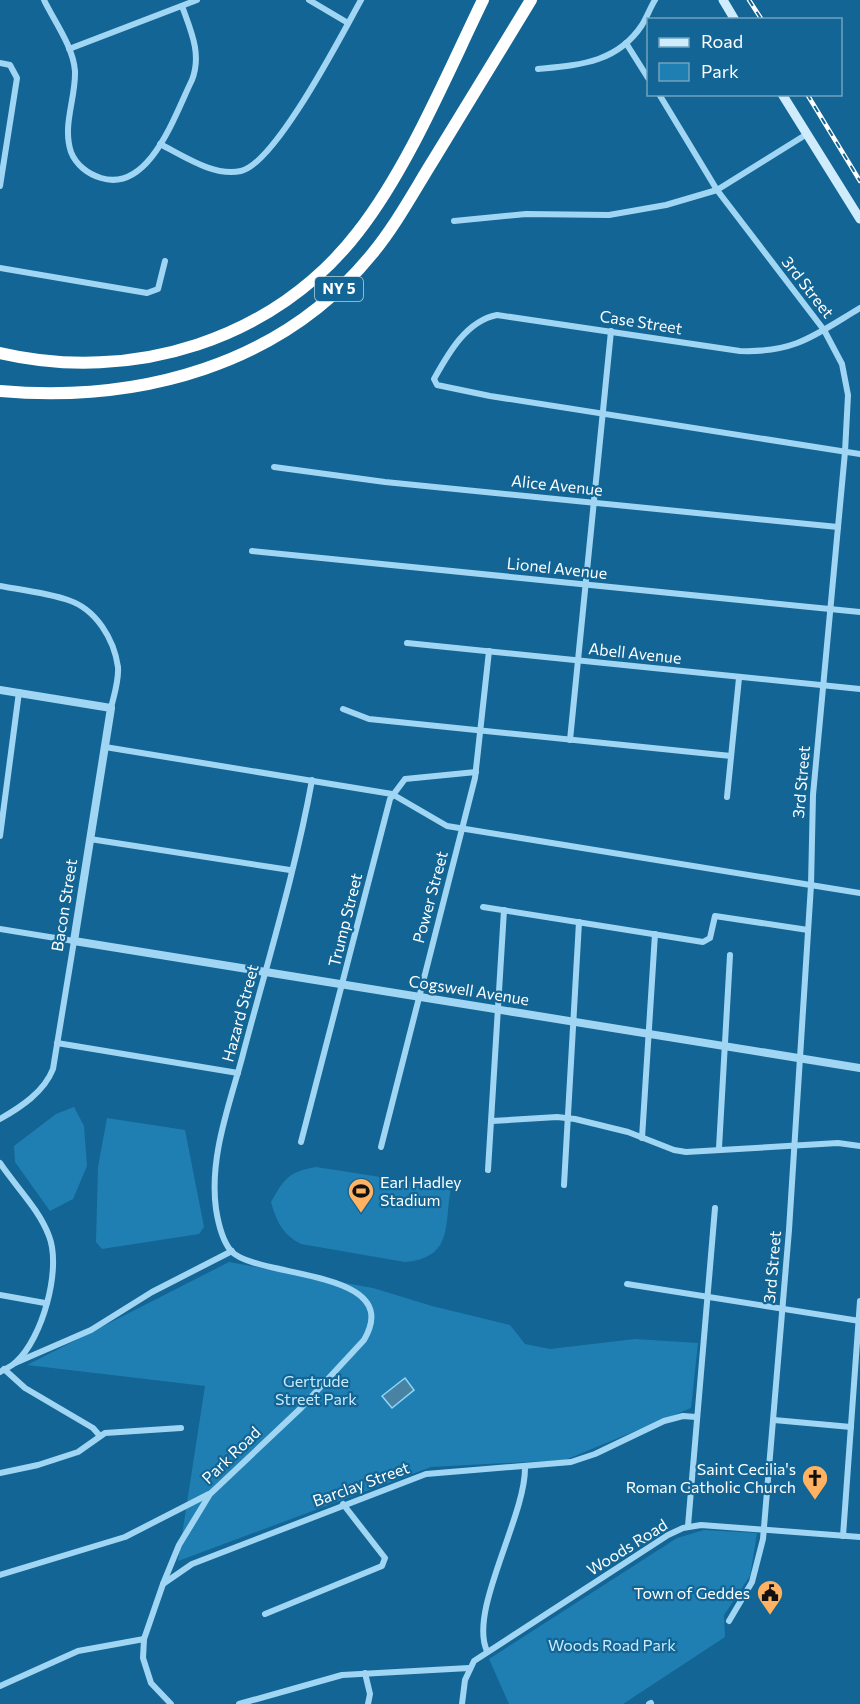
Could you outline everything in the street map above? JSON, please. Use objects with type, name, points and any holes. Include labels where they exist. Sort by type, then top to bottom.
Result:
[{"type":"highway","name":"NY 5","points":[[0,353],[39,360],[89,364],[136,361],[176,352],[236,330],[304,289],[347,247],[380,202],[483,0]]},
{"type":"highway","name":"NY 5","points":[[0,391],[57,395],[116,390],[167,381],[202,372],[245,354],[303,320],[350,279],[392,227],[531,0]]},
{"type":"main road","points":[[723,0],[734,18]]},
{"type":"main road","points":[[783,96],[860,219]]},
{"type":"street","points":[[44,0],[69,49],[75,72],[68,138],[76,162],[97,177],[108,180],[123,179],[145,166],[160,144],[196,70],[196,44],[182,6]]},
{"type":"street","points":[[69,49],[197,0]]},
{"type":"street","points":[[309,0],[348,22]]},
{"type":"street","points":[[160,144],[219,171],[243,171],[252,166],[288,123],[361,0]]},
{"type":"street","points":[[538,69],[594,62],[609,56],[626,43],[643,24],[655,0]]},
{"type":"street","points":[[626,43],[647,76]]},
{"type":"street","points":[[0,63],[15,70],[17,78],[0,186]]},
{"type":"street","name":"3rd Street","points":[[660,96],[717,190],[824,330],[842,364],[847,382],[845,452],[821,686],[811,824],[811,885],[774,1420],[763,1530],[752,1582],[729,1621]]},
{"type":"street","points":[[454,221],[526,214],[609,215],[666,205],[717,190],[807,134]]},
{"type":"street","points":[[0,268],[147,293],[158,289],[165,261]]},
{"type":"street","name":"Case Street","points":[[603,415],[437,385],[434,383],[435,376],[464,334],[486,317],[505,316],[740,351],[765,352],[803,342],[860,308]]},
{"type":"street","points":[[570,740],[611,331]]},
{"type":"street","points":[[603,415],[860,454]]},
{"type":"street","name":"Alice Avenue","points":[[274,467],[594,503],[838,527]]},
{"type":"street","name":"Lionel Avenue","points":[[252,551],[860,612]]},
{"type":"street","points":[[0,586],[69,600],[95,617],[107,633],[118,667],[117,684],[111,708],[0,690]]},
{"type":"street","name":"Abell Avenue","points":[[407,643],[860,689]]},
{"type":"street","name":"Power Street","points":[[381,1147],[476,772],[489,651]]},
{"type":"street","points":[[727,797],[739,678]]},
{"type":"street","points":[[0,836],[19,692]]},
{"type":"street","name":"Bacon Street","points":[[0,1119],[31,1098],[49,1079],[57,1043],[111,708]]},
{"type":"street","points":[[344,709],[369,719],[731,756]]},
{"type":"street","points":[[105,747],[392,794],[447,826],[462,829],[860,893]]},
{"type":"street","points":[[392,794],[405,778],[476,772]]},
{"type":"street","name":"Hazard Street","points":[[232,1251],[220,1230],[214,1194],[218,1155],[312,780]]},
{"type":"street","name":"Trump Street","points":[[301,1142],[392,794]]},
{"type":"street","points":[[90,839],[290,870]]},
{"type":"street","points":[[483,907],[703,942],[708,940],[715,916],[808,930]]},
{"type":"street","points":[[488,1170],[504,910]]},
{"type":"street","points":[[564,1185],[579,922]]},
{"type":"street","points":[[0,929],[74,941]]},
{"type":"street","points":[[642,1138],[655,934]]},
{"type":"street","name":"Cogswell Avenue","points":[[74,941],[860,1068]]},
{"type":"street","points":[[719,1148],[730,956]]},
{"type":"street","points":[[57,1043],[238,1073]]},
{"type":"street","points":[[492,1121],[568,1118],[642,1138],[675,1150],[838,1143],[860,1146]]},
{"type":"street","points":[[0,1163],[35,1212],[51,1243],[53,1264],[45,1303],[33,1340],[15,1363]]},
{"type":"street","points":[[688,1526],[706,1297],[716,1208]]},
{"type":"street","points":[[100,1436],[93,1428],[25,1388],[2,1371],[15,1363],[91,1330],[152,1292],[232,1251]]},
{"type":"street","name":"Park Road","points":[[163,1584],[179,1545],[210,1494],[301,1408],[364,1340],[370,1326],[370,1311],[356,1292],[332,1282],[249,1260],[232,1251]]},
{"type":"street","points":[[627,1284],[859,1321]]},
{"type":"street","points":[[0,1294],[45,1303]]},
{"type":"street","points":[[843,1536],[860,1301]]},
{"type":"street","name":"Barclay Street","points":[[163,1584],[192,1564],[426,1474],[451,1470],[525,1467],[571,1462],[595,1454],[664,1421],[683,1416],[696,1417]]},
{"type":"street","points":[[774,1420],[851,1427]]},
{"type":"street","points":[[0,1473],[38,1465],[78,1452],[100,1436],[116,1430],[181,1428]]},
{"type":"street","points":[[487,1651],[483,1643],[484,1620],[521,1498],[525,1467]]},
{"type":"street","points":[[0,1575],[125,1537],[210,1494]]},
{"type":"street","points":[[265,1614],[382,1566],[385,1558],[343,1504]]},
{"type":"street","name":"Woods Road","points":[[470,1668],[487,1651],[668,1535],[688,1526],[701,1524],[860,1537]]},
{"type":"street","points":[[163,1584],[144,1639],[143,1658],[151,1683],[171,1704]]},
{"type":"street","points":[[0,1686],[78,1651],[144,1639]]},
{"type":"street","points":[[238,1704],[342,1675],[470,1668],[462,1704]]},
{"type":"street","points":[[365,1673],[370,1694],[368,1704]]},
{"type":"green space","points":[[74,1107],[84,1126],[87,1166],[73,1199],[50,1211],[15,1162],[14,1146],[56,1114]]},
{"type":"green space","points":[[107,1118],[185,1130],[204,1227],[199,1234],[102,1249],[96,1242],[98,1167]]},
{"type":"green space","name":"Earl Hadley Stadium","points":[[316,1167],[451,1188],[444,1237],[439,1246],[432,1254],[405,1262],[301,1244],[281,1227],[271,1202],[288,1177],[299,1171]]},
{"type":"green space","name":"Gertrude Street Park","points":[[229,1262],[373,1288],[432,1306],[510,1325],[525,1344],[550,1349],[635,1339],[698,1343],[691,1408],[565,1460],[431,1467],[178,1561],[205,1386],[27,1365]]},
{"type":"green space","name":"Woods Road Park","points":[[704,1530],[757,1533],[750,1576],[724,1615],[725,1637],[623,1704],[509,1704],[489,1659],[677,1538]]},
{"type":"shaded area","points":[[405,1378],[414,1390],[392,1408],[382,1396]]},
{"type":"railway","points":[[749,0],[761,18]]},
{"type":"railway","points":[[808,96],[860,181]]},
{"type":"place","name":"Earl Hadley Stadium","points":[[361,1214]]},
{"type":"place","name":"Saint Cecilia's Roman Catholic Church","points":[[815,1501]]},
{"type":"place","name":"Town of Geddes","points":[[770,1616]]}]
